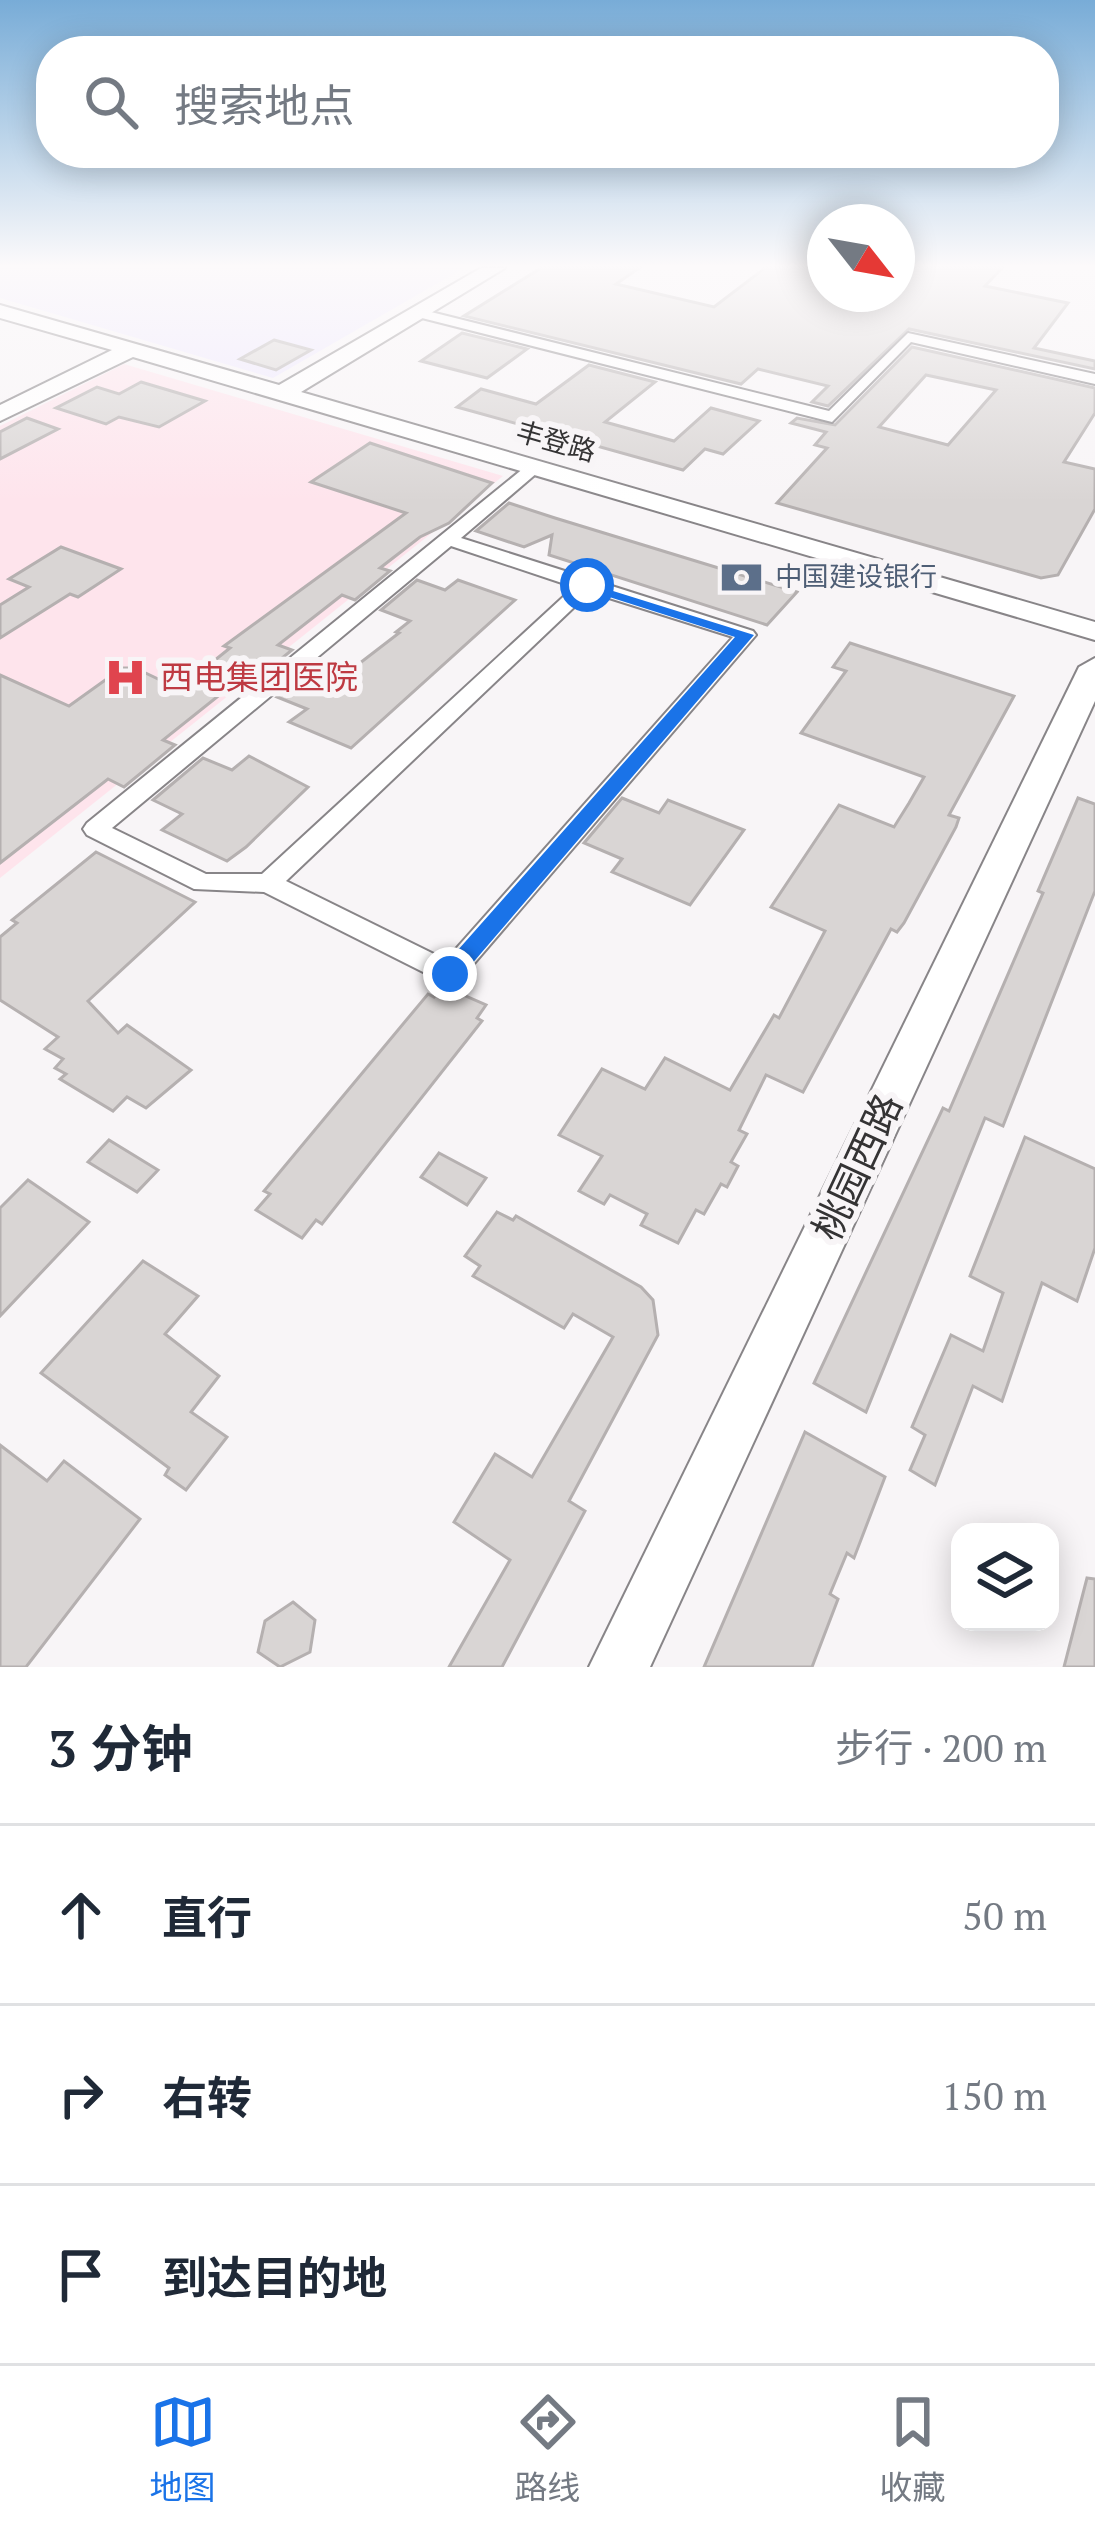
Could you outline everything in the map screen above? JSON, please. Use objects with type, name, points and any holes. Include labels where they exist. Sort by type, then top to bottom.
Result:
[{"type":"street","name":"丰登路","points":[[116,346],[1095,631]]},
{"type":"street","points":[[283,393],[364,346]]},
{"type":"street","points":[[546,346],[832,417],[900,346]]},
{"type":"street","points":[[947,346],[1095,379]]},
{"type":"street","points":[[0,401],[120,347]]},
{"type":"street","points":[[0,414],[120,347]]},
{"type":"street","points":[[446,539],[746,635],[450,974],[268,883],[203,883],[95,829],[446,539],[536,467]]},
{"type":"street","points":[[268,883],[587,585]]},
{"type":"street","name":"桃园西路","points":[[619,1667],[1095,667]]},
{"type":"shaded area","points":[[163,346],[329,346],[273,378]]},
{"type":"shaded area","name":"西电集团医院","points":[[124,364],[503,476],[0,878],[0,426]]},
{"type":"building","points":[[264,346],[311,350],[276,370],[240,359]]},
{"type":"building","points":[[443,346],[527,349],[487,378],[421,361]]},
{"type":"building","points":[[585,346],[891,346],[828,406],[812,402],[828,386],[758,369],[741,384]]},
{"type":"building","points":[[987,346],[1036,346],[1095,361],[1095,369]]},
{"type":"building","points":[[912,347],[1095,388],[1095,413],[1064,462],[1095,469],[1095,509],[1058,575],[1041,578],[777,503],[827,448],[815,445],[826,432],[791,423],[797,418],[835,425]],"holes":[[[926,375],[996,390],[948,445],[879,427]]]},
{"type":"building","points":[[589,365],[655,382],[605,422],[674,441],[711,408],[759,421],[723,454],[705,449],[683,470],[457,407],[481,389],[536,404]]},
{"type":"building","points":[[141,382],[205,401],[159,427],[119,417],[106,424],[56,408],[97,387],[119,394]]},
{"type":"building","points":[[27,418],[58,429],[0,459],[0,432]]},
{"type":"building","points":[[370,443],[492,483],[449,523],[420,537],[380,568],[390,571],[355,600],[342,595],[278,645],[292,650],[249,685],[237,681],[163,740],[175,745],[124,787],[108,779],[0,863],[0,675],[69,706],[122,668],[135,668],[179,689],[230,648],[224,646],[406,513],[311,482]]},
{"type":"building","points":[[509,503],[797,592],[767,625],[549,555],[552,535],[524,547],[476,531]]},
{"type":"building","points":[[61,547],[121,569],[0,638],[0,605],[29,587],[9,579]]},
{"type":"building","points":[[417,580],[445,590],[458,580],[515,600],[351,748],[289,722],[307,709],[277,697],[319,661],[347,673],[399,633],[410,621],[381,610]]},
{"type":"building","points":[[850,643],[1014,696],[949,815],[959,818],[956,827],[904,923],[897,932],[891,929],[803,1092],[766,1075],[739,1130],[747,1134],[731,1162],[738,1166],[727,1187],[721,1184],[704,1214],[696,1210],[678,1243],[641,1225],[647,1214],[610,1195],[604,1204],[579,1191],[602,1156],[559,1135],[602,1069],[645,1089],[665,1058],[730,1090],[774,1015],[779,1018],[825,931],[771,907],[839,805],[894,827],[909,803],[924,777],[801,733],[846,671],[833,667]]},
{"type":"building","points":[[249,756],[308,787],[246,847],[227,861],[162,830],[182,814],[153,800],[203,758],[232,770]]},
{"type":"building","points":[[622,798],[659,813],[668,800],[744,830],[690,905],[612,872],[622,859],[584,843]]},
{"type":"building","points":[[1078,798],[1095,804],[1095,891],[1003,1126],[985,1118],[866,1412],[814,1383],[943,1108],[949,1111],[1043,893],[1038,891]]},
{"type":"building","points":[[96,852],[195,902],[88,1001],[118,1033],[127,1025],[191,1070],[146,1108],[127,1097],[113,1111],[60,1079],[66,1074],[55,1068],[63,1059],[45,1049],[58,1037],[0,1000],[0,937],[17,923],[12,920]]},
{"type":"building","points":[[443,986],[486,1005],[477,1018],[482,1021],[322,1224],[316,1220],[302,1238],[256,1210],[270,1194],[264,1191],[428,994],[434,997]]},
{"type":"building","points":[[1025,1137],[1095,1169],[1095,1248],[1077,1301],[1042,1283],[1002,1401],[973,1386],[935,1485],[910,1470],[925,1435],[912,1427],[951,1335],[983,1351],[1003,1293],[970,1276]]},
{"type":"building","points":[[109,1140],[158,1170],[137,1192],[88,1162]]},
{"type":"building","points":[[439,1153],[486,1178],[467,1205],[421,1177]]},
{"type":"building","points":[[28,1180],[89,1222],[0,1316],[0,1208]]},
{"type":"building","points":[[497,1212],[513,1220],[516,1216],[641,1287],[653,1300],[658,1335],[569,1501],[585,1511],[502,1667],[449,1667],[510,1560],[454,1522],[495,1454],[532,1477],[613,1337],[573,1314],[564,1328],[473,1276],[480,1266],[465,1256]]},
{"type":"building","points":[[143,1261],[198,1296],[165,1334],[219,1376],[191,1412],[227,1437],[186,1490],[165,1475],[169,1468],[41,1373]]},
{"type":"building","points":[[805,1432],[885,1477],[854,1558],[847,1553],[830,1594],[838,1599],[812,1667],[704,1667]]},
{"type":"building","points":[[0,1445],[47,1481],[64,1461],[140,1519],[26,1667],[0,1667]]},
{"type":"building","points":[[1087,1578],[1095,1579],[1095,1667],[1064,1667]]},
{"type":"building","points":[[293,1602],[315,1620],[310,1652],[280,1667],[258,1652],[265,1621]]},
{"type":"place","name":"中国建设银行","points":[[741,577]]},
{"type":"place","name":"西电集团医院","points":[[126,677]]},
{"type":"route","points":[[450,974],[746,635],[587,585]]}]
